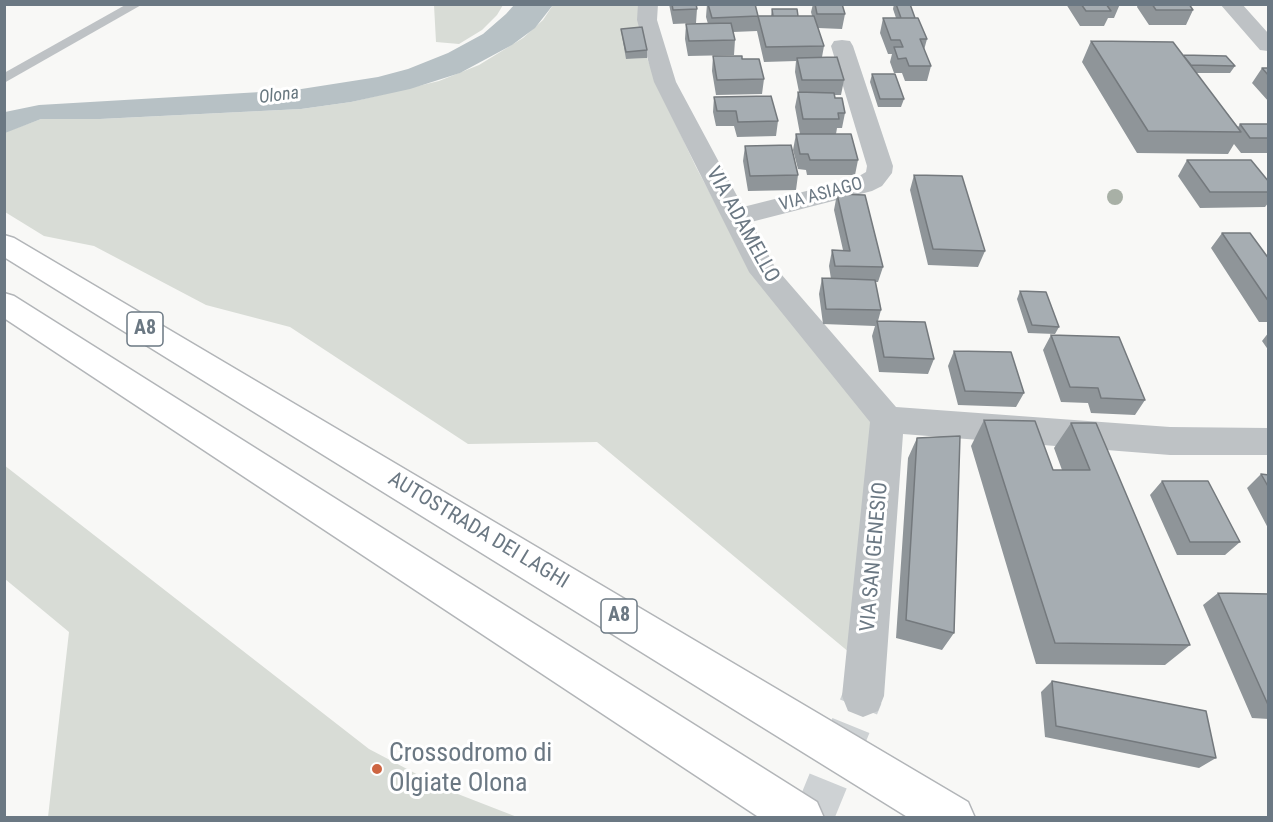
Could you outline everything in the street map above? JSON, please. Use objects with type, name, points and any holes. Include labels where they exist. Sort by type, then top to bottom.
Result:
[{"type":"highway","name":"AUTOSTRADA DEI LAGHI","points":[[4,244],[952,818]]},
{"type":"highway","name":"A8","points":[[4,303],[801,818]]},
{"type":"street","name":"VIA ADAMELLO","points":[[648,4],[647,20],[665,82],[763,272],[886,419]]},
{"type":"street","points":[[1230,4],[1269,45]]},
{"type":"street","name":"VIA ASIAGO","points":[[735,218],[863,185],[873,180],[879,173],[880,166],[842,46]]},
{"type":"street","points":[[886,419],[938,425],[1170,441],[1269,442]]},
{"type":"street","name":"VIA SAN GENESIO","points":[[863,696],[886,419]]},
{"type":"lane","points":[[4,79],[137,4]]},
{"type":"shaded area","points":[[434,4],[503,5],[497,15],[482,30],[459,44],[436,42]]},
{"type":"shaded area","points":[[553,5],[642,5],[642,35],[626,59],[647,58],[696,167],[755,278],[876,422],[856,658],[597,442],[468,444],[290,327],[206,305],[94,246],[44,236],[5,212],[4,133],[11,130],[41,119],[100,119],[301,109],[351,102],[439,81],[479,65],[523,38],[543,20]]},
{"type":"shaded area","points":[[4,465],[369,749],[445,789],[517,817],[48,817],[69,632],[5,579]]},
{"type":"water","name":"Olona","points":[[514,5],[553,5],[535,28],[512,45],[460,73],[410,89],[351,102],[301,109],[100,119],[41,119],[5,133],[5,112],[39,105],[295,90],[378,77],[408,69],[448,53],[483,34]]},
{"type":"building","points":[[672,4],[696,4],[697,9],[673,10]]},
{"type":"building","points":[[708,4],[755,4],[758,16],[712,18]]},
{"type":"building","points":[[815,4],[842,4],[845,14],[817,14]]},
{"type":"building","points":[[896,4],[910,4],[915,18],[901,18]]},
{"type":"building","points":[[1081,4],[1106,4],[1111,11],[1086,11]]},
{"type":"building","points":[[1152,4],[1189,4],[1193,10],[1156,10]]},
{"type":"building","points":[[772,9],[797,9],[798,16],[773,16]]},
{"type":"building","points":[[758,16],[814,16],[824,46],[766,47]]},
{"type":"building","points":[[883,18],[918,18],[927,39],[920,39],[931,66],[909,66],[906,58],[898,59],[894,47],[903,47],[900,40],[891,40]]},
{"type":"building","points":[[731,23],[735,40],[689,41],[686,24]]},
{"type":"building","points":[[642,27],[647,50],[626,52],[621,29]]},
{"type":"building","points":[[1091,41],[1173,42],[1241,132],[1148,131]]},
{"type":"building","points":[[1183,55],[1226,56],[1235,66],[1191,65]]},
{"type":"building","points":[[713,56],[742,56],[742,59],[759,59],[764,79],[717,80]]},
{"type":"building","points":[[837,57],[844,80],[802,80],[797,58]]},
{"type":"building","points":[[1262,68],[1269,68],[1269,76]]},
{"type":"building","points":[[872,74],[895,74],[904,99],[880,99]]},
{"type":"building","points":[[798,92],[834,93],[835,98],[842,98],[845,113],[838,113],[839,119],[803,119]]},
{"type":"building","points":[[771,96],[778,121],[738,122],[736,111],[717,111],[714,97]]},
{"type":"building","points":[[1240,124],[1269,124],[1269,138],[1250,138]]},
{"type":"building","points":[[796,134],[851,134],[858,160],[810,160],[808,154],[800,154]]},
{"type":"building","points":[[791,145],[798,175],[750,176],[745,146]]},
{"type":"building","points":[[1187,160],[1251,160],[1269,182],[1269,192],[1210,192]]},
{"type":"building","points":[[914,175],[962,176],[985,251],[933,249]]},
{"type":"building","points":[[837,194],[865,195],[883,267],[835,266],[832,250],[850,251]]},
{"type":"building","points":[[1222,233],[1250,233],[1269,259],[1269,302]]},
{"type":"building","points":[[822,278],[875,280],[881,310],[826,309]]},
{"type":"building","points":[[1020,291],[1046,292],[1059,327],[1032,325]]},
{"type":"building","points":[[877,321],[925,322],[934,359],[884,357]]},
{"type":"building","points":[[1051,335],[1119,337],[1145,400],[1101,398],[1098,388],[1070,387]]},
{"type":"building","points":[[954,351],[1011,352],[1024,393],[965,391]]},
{"type":"building","points":[[984,420],[1035,421],[1053,470],[1090,470],[1071,423],[1096,423],[1190,645],[1055,643]]},
{"type":"building","points":[[960,436],[954,633],[906,620],[917,438]]},
{"type":"building","points":[[1261,474],[1269,475],[1269,488]]},
{"type":"building","points":[[1162,481],[1208,481],[1240,542],[1190,542]]},
{"type":"building","points":[[1218,593],[1269,594],[1269,707]]},
{"type":"building","points":[[1052,681],[1206,711],[1216,758],[1056,726]]},
{"type":"tunnel","points":[[813,818],[863,696]]},
{"type":"place","name":"Crossodromo di Olgiate Olona","points":[[377,769]]}]
